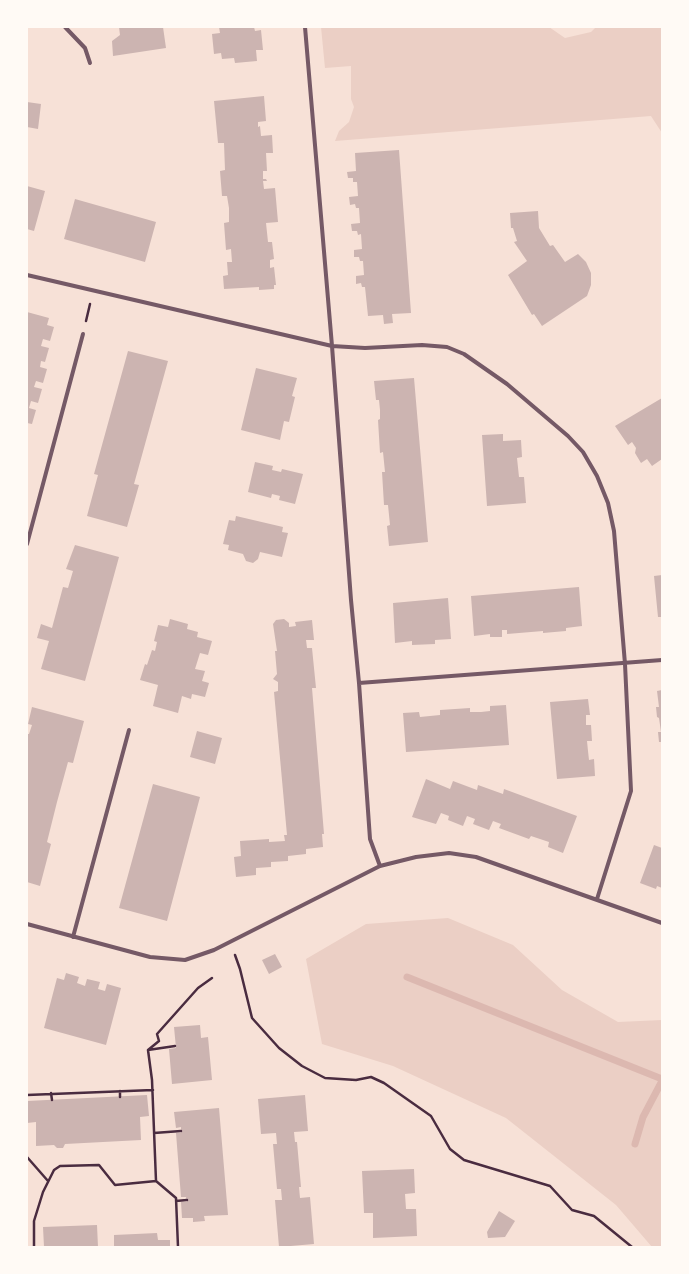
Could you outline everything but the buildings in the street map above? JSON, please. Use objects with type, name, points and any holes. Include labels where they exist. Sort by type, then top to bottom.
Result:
[{"type":"street","points":[[65,27],[85,48],[90,63]]},
{"type":"street","points":[[305,27],[332,346],[351,600],[360,682],[370,839],[380,866]]},
{"type":"street","points":[[27,275],[332,346],[365,348],[422,345],[447,347],[464,354],[507,384],[578,447],[597,476],[608,503],[613,524],[625,664],[631,791],[597,900]]},
{"type":"street","points":[[27,544],[83,334]]},
{"type":"street","points":[[360,682],[625,664],[662,660]]},
{"type":"street","points":[[73,937],[129,730]]},
{"type":"street","points":[[27,924],[150,957],[185,960],[214,950],[380,866],[416,857],[449,853],[476,857],[662,923]]},
{"type":"path","points":[[83,334],[94,290]]},
{"type":"path","points":[[229,942],[240,969],[252,1018],[279,1048],[302,1066],[325,1078],[356,1080],[371,1077],[384,1083],[432,1116],[450,1149],[464,1160],[550,1186],[572,1210],[594,1216],[632,1247]]},
{"type":"path","points":[[148,1050],[159,1041],[157,1034],[198,988],[212,978]]},
{"type":"path","points":[[148,1050],[175,1046]]},
{"type":"path","points":[[148,1050],[153,1090],[156,1181]]},
{"type":"path","points":[[27,1095],[153,1090]]},
{"type":"path","points":[[120,1091],[120,1097]]},
{"type":"path","points":[[51,1094],[52,1100]]},
{"type":"path","points":[[154,1133],[181,1130]]},
{"type":"path","points":[[27,1157],[48,1181]]},
{"type":"path","points":[[34,1247],[34,1221],[48,1181],[54,1170],[60,1166],[99,1165],[115,1185],[156,1181],[176,1198],[178,1247]]},
{"type":"path","points":[[176,1201],[187,1200]]},
{"type":"shaded area","points":[[321,27],[549,27],[565,38],[591,32],[596,27],[662,27],[662,133],[651,116],[335,141],[339,131],[349,122],[354,107],[351,99],[351,66],[325,68]]},
{"type":"shaded area","points":[[448,918],[513,945],[562,990],[618,1022],[662,1020],[662,1247],[652,1247],[616,1205],[506,1118],[393,1066],[322,1044],[306,959],[366,924]]},
{"type":"waterway","points":[[407,977],[662,1079]]},
{"type":"waterway","points":[[635,1144],[643,1117],[662,1081]]}]
